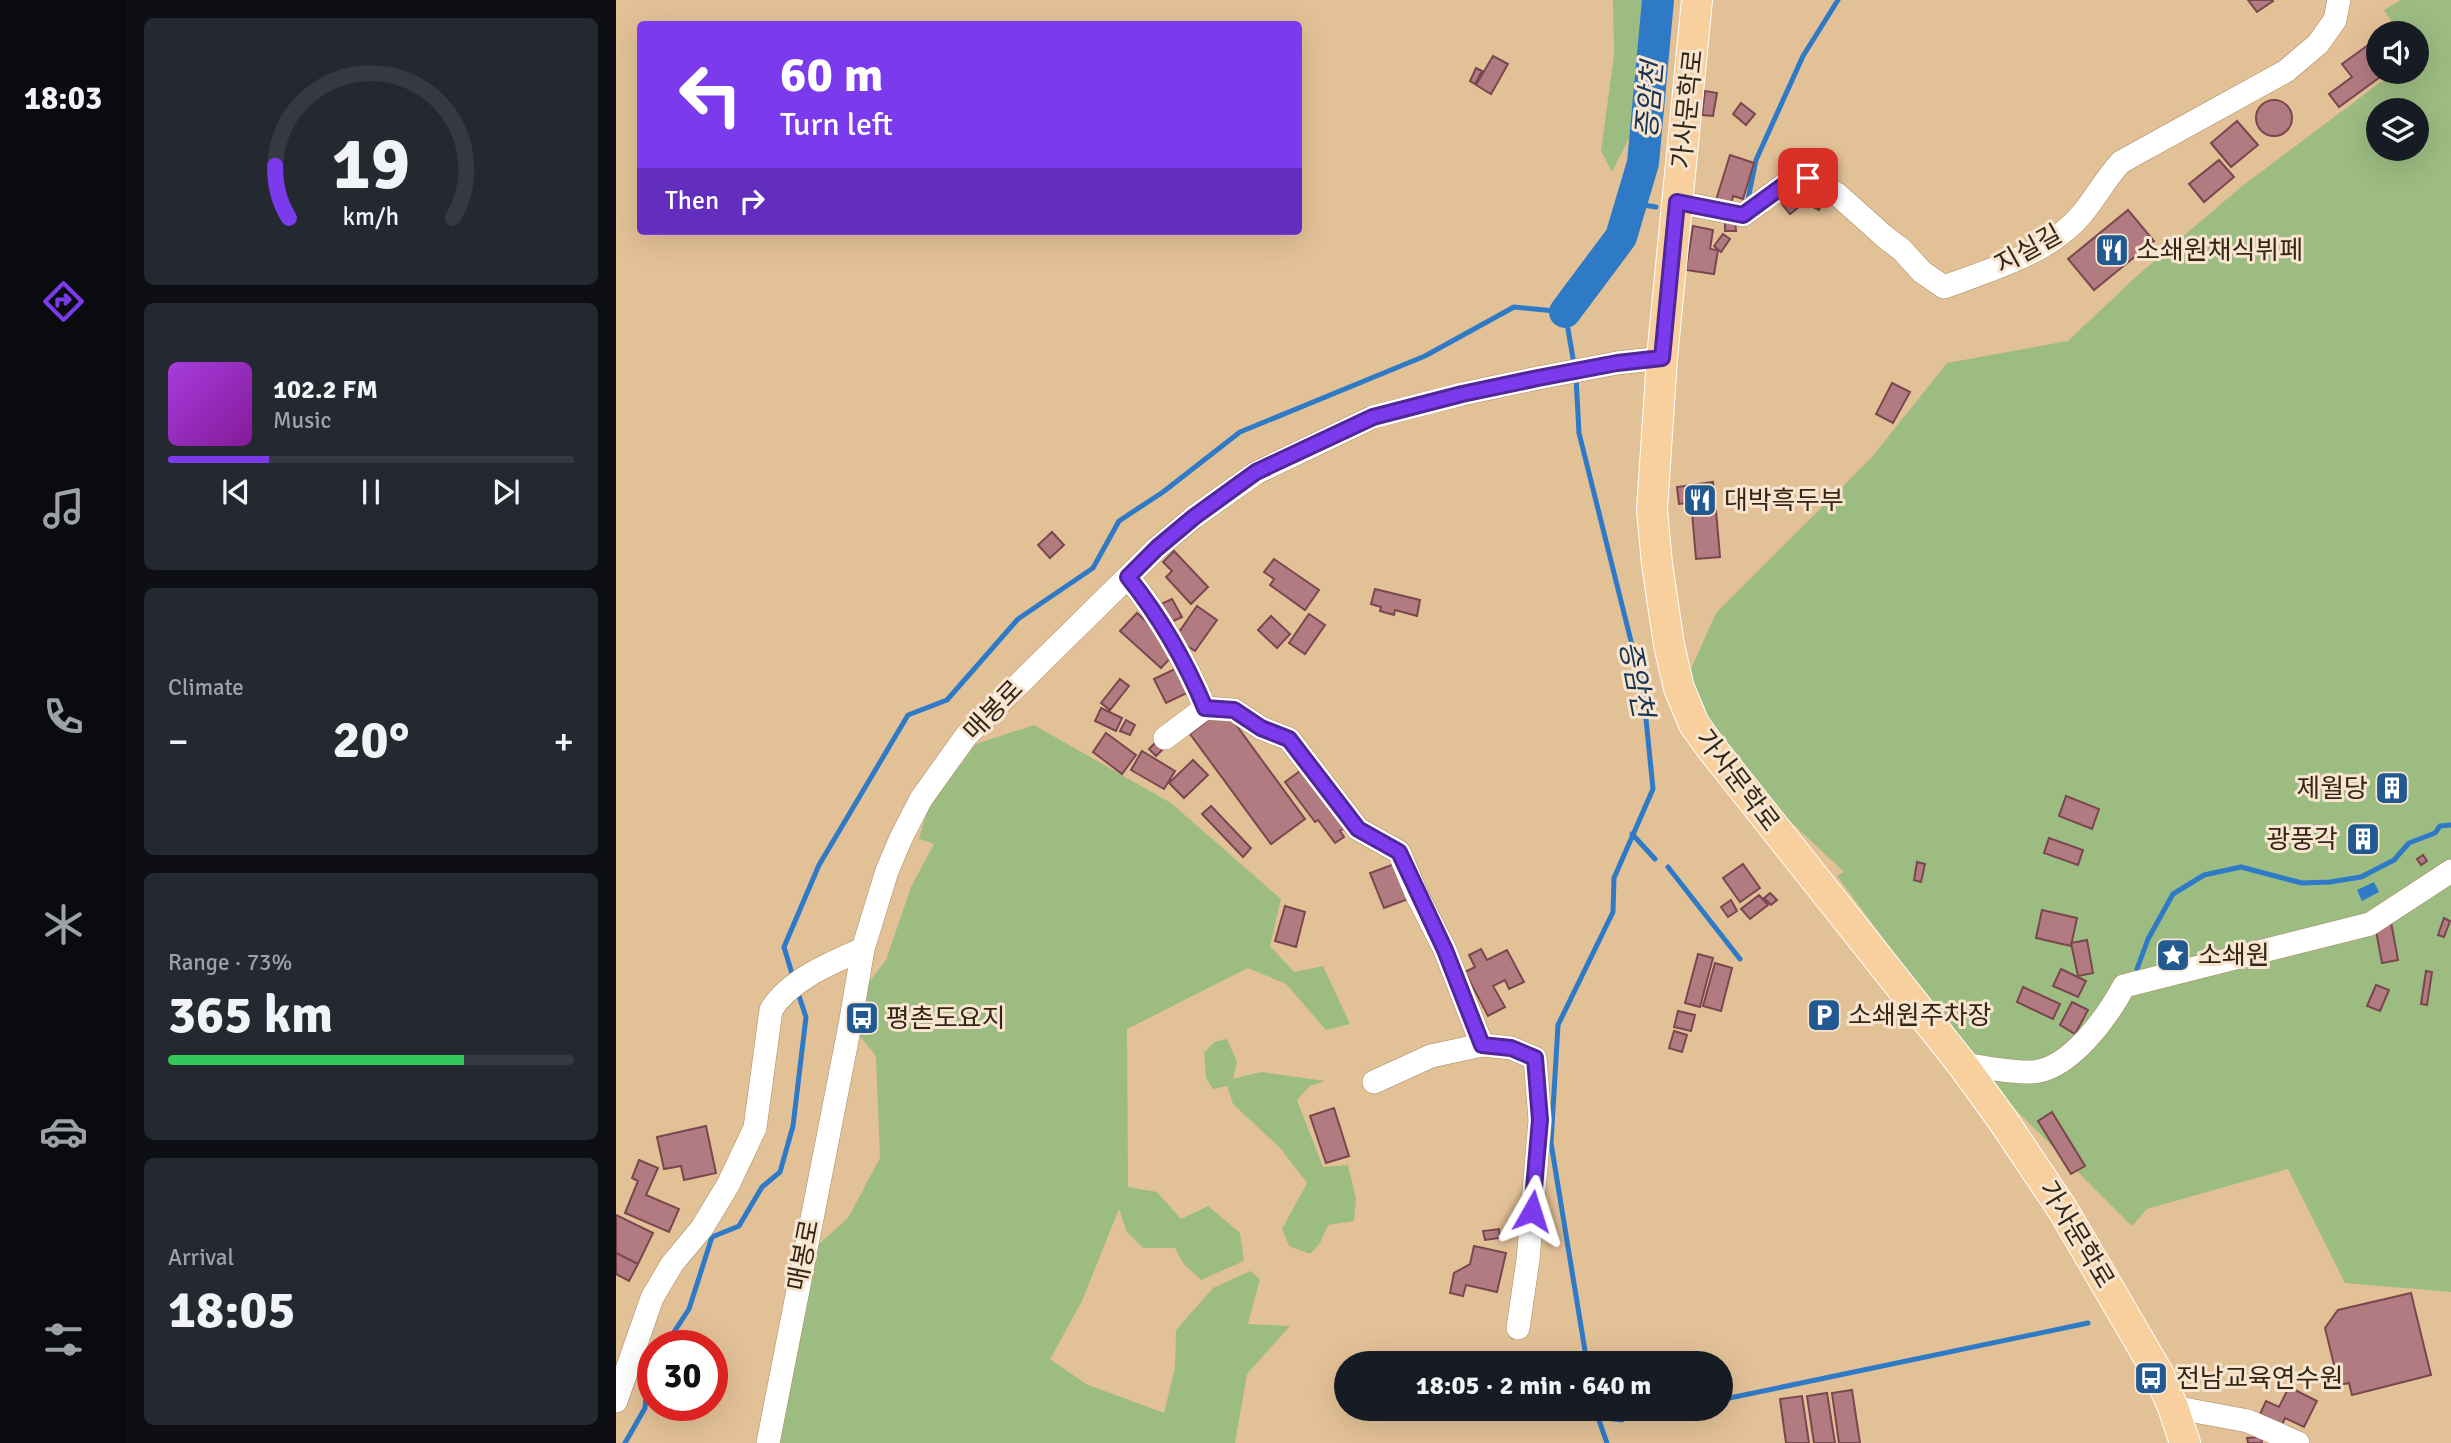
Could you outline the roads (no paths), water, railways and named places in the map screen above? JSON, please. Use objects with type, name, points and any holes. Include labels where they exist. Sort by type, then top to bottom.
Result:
[{"type":"main road","name":"가사문학로","points":[[1697,0],[1662,358],[1652,510],[1669,645],[1679,688],[1695,724],[1709,745],[1962,1064],[2063,1210],[2151,1362],[2173,1406],[2185,1443]]},
{"type":"street","name":"지실길","points":[[1677,202],[1743,215],[1784,185],[1808,178],[1837,194],[1902,250],[1922,272],[1944,287],[2014,262],[2063,233],[2082,214],[2121,162],[2286,71],[2318,44],[2335,20],[2339,0]]},
{"type":"street","name":"매봉로","points":[[768,1443],[863,949],[887,871],[901,838],[921,799],[950,756],[1030,671],[1157,548],[1256,472],[1373,417],[1538,378],[1617,363],[1662,358]]},
{"type":"street","points":[[1128,577],[1155,611],[1190,672],[1205,708]]},
{"type":"street","points":[[1165,738],[1205,708],[1234,710],[1261,728],[1289,739],[1358,829],[1399,852],[1445,950],[1482,1045]]},
{"type":"street","points":[[1962,1064],[2034,1072],[2061,1062],[2110,1012],[2124,986],[2370,923],[2451,871]]},
{"type":"street","points":[[616,1401],[652,1298],[672,1264],[702,1228],[755,1128],[771,1010],[779,996],[830,963],[863,949]]},
{"type":"street","points":[[1374,1082],[1431,1056],[1482,1045],[1511,1048],[1535,1058],[1540,1120],[1528,1260],[1518,1328]]},
{"type":"street","points":[[2173,1406],[2248,1421],[2298,1443]]},
{"type":"water","points":[[2374,882],[2379,892],[2362,901],[2357,890]]},
{"type":"waterway","name":"증암천","points":[[1565,312],[1621,237],[1643,163],[1658,0]]},
{"type":"waterway","points":[[1748,199],[1756,160],[1803,56],[1838,0]]},
{"type":"waterway","points":[[1631,203],[1656,207]]},
{"type":"waterway","points":[[793,977],[784,947],[819,865],[908,715],[947,700],[1018,619],[1093,568],[1119,521],[1163,492],[1240,432],[1425,356],[1514,307],[1565,312],[1574,364]]},
{"type":"waterway","name":"증암천","points":[[1576,377],[1579,433],[1643,689],[1653,789],[1614,878],[1613,912],[1558,1025],[1551,1143],[1585,1351]]},
{"type":"waterway","points":[[2137,969],[2148,939],[2173,894],[2204,875],[2241,867],[2302,883],[2361,877],[2394,860],[2409,843],[2435,833],[2440,826],[2451,825]]},
{"type":"waterway","points":[[1632,834],[1655,859]]},
{"type":"waterway","points":[[1668,867],[1740,959]]},
{"type":"waterway","points":[[675,1330],[689,1309],[712,1237],[739,1226],[762,1187],[780,1172],[793,1126],[806,1017],[797,990]]},
{"type":"waterway","points":[[1733,1397],[2088,1323]]},
{"type":"waterway","points":[[625,1443],[638,1421]]},
{"type":"waterway","name":"증암천","points":[[1599,1421],[1607,1443]]},
{"type":"place","name":"소쇄원채식뷔페","points":[[2112,250]]},
{"type":"place","name":"대박흑두부","points":[[1700,500]]},
{"type":"place","name":"제월당","points":[[2392,788]]},
{"type":"place","name":"광풍각","points":[[2363,839]]},
{"type":"place","name":"소쇄원","points":[[2173,955]]},
{"type":"place","name":"소쇄원주차장","points":[[1824,1015]]},
{"type":"place","name":"평촌도요지","points":[[862,1018]]},
{"type":"place","name":"전남교육연수원","points":[[2151,1378]]}]
